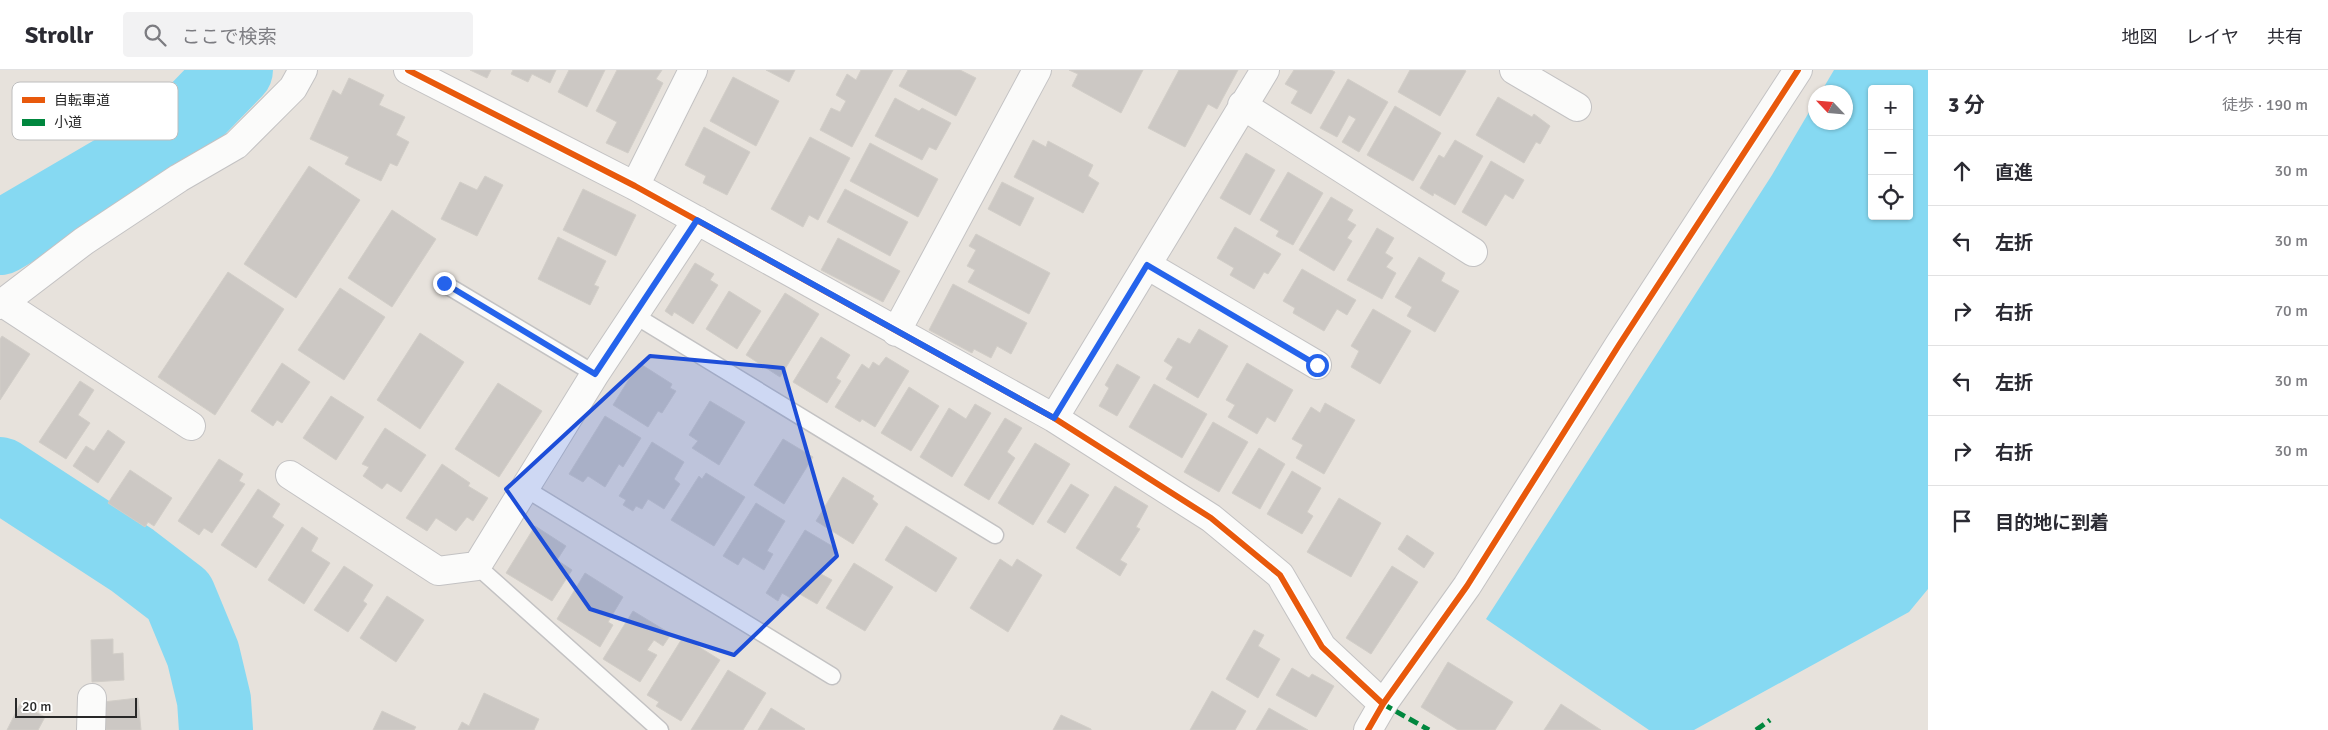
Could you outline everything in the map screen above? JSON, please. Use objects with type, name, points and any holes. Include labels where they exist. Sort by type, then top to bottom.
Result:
[{"type":"street","points":[[191,426],[2,304],[84,241],[179,178],[236,145],[293,88],[303,70]]},
{"type":"street","points":[[408,70],[635,186],[1054,418],[1211,518],[1280,575],[1322,647],[1383,704]]},
{"type":"street","points":[[635,186],[693,70]]},
{"type":"street","points":[[896,332],[1037,70]]},
{"type":"street","points":[[1054,418],[1242,105],[1265,70]]},
{"type":"street","points":[[1514,70],[1577,107]]},
{"type":"street","points":[[1368,730],[1383,704],[1467,586],[1619,345],[1798,70]]},
{"type":"street","points":[[1242,105],[1473,252]]},
{"type":"street","points":[[290,475],[438,571],[476,566],[526,489],[595,374],[697,220]]},
{"type":"street","points":[[1147,265],[1317,365]]},
{"type":"street","points":[[91,730],[92,698]]},
{"type":"lane","points":[[444,283],[595,374]]},
{"type":"lane","points":[[634,315],[995,535]]},
{"type":"lane","points":[[526,489],[832,676]]},
{"type":"lane","points":[[476,566],[660,730]]},
{"type":"highlighted area","points":[[650,356],[783,368],[837,556],[734,655],[590,609],[506,489]]},
{"type":"water","points":[[1834,70],[1928,70],[1928,589],[1909,612],[1694,730],[1649,730],[1486,619],[1772,175],[1808,114],[1808,130],[1853,130],[1853,85],[1825,85]]},
{"type":"building","points":[[470,70],[491,70],[487,78]]},
{"type":"building","points":[[513,70],[556,70],[550,83],[532,74],[528,82],[511,74]]},
{"type":"building","points":[[569,70],[605,70],[587,107],[558,92]]},
{"type":"building","points":[[617,70],[662,70],[656,79],[663,83],[628,153],[606,143],[617,122],[596,111]]},
{"type":"building","points":[[766,70],[795,70],[789,82]]},
{"type":"building","points":[[861,70],[893,70],[852,147],[820,130],[831,108],[840,112],[846,101],[836,95],[847,74],[856,80]]},
{"type":"building","points":[[908,70],[960,70],[976,78],[956,116],[899,86]]},
{"type":"building","points":[[1069,70],[1143,70],[1121,113],[1072,86],[1078,74]]},
{"type":"building","points":[[1179,70],[1238,70],[1217,109],[1208,104],[1185,147],[1148,128]]},
{"type":"building","points":[[1294,70],[1331,70],[1335,72],[1311,114],[1291,103],[1298,91],[1285,84]]},
{"type":"building","points":[[1410,70],[1466,71],[1440,116],[1398,92]]},
{"type":"building","points":[[733,77],[779,101],[756,146],[710,121]]},
{"type":"building","points":[[349,78],[384,95],[379,105],[405,117],[396,135],[409,142],[397,166],[390,163],[381,181],[345,164],[349,157],[310,139],[333,90],[341,95]]},
{"type":"building","points":[[1348,79],[1388,102],[1359,152],[1342,142],[1356,119],[1349,115],[1337,137],[1320,128]]},
{"type":"building","points":[[1498,97],[1532,117],[1534,114],[1550,126],[1540,144],[1536,142],[1524,163],[1476,135]]},
{"type":"building","points":[[895,98],[919,111],[922,108],[951,123],[936,150],[929,147],[922,160],[875,136]]},
{"type":"building","points":[[1395,106],[1441,133],[1413,181],[1367,155]]},
{"type":"building","points":[[704,127],[750,152],[727,195],[703,183],[706,176],[685,165]]},
{"type":"building","points":[[810,137],[850,158],[818,220],[809,215],[803,227],[771,209]]},
{"type":"building","points":[[1033,140],[1046,147],[1048,141],[1093,165],[1088,176],[1099,183],[1083,213],[1014,177]]},
{"type":"building","points":[[1455,140],[1483,156],[1455,205],[1434,193],[1433,196],[1420,188],[1439,155],[1444,158]]},
{"type":"building","points":[[870,143],[938,179],[918,217],[850,181]]},
{"type":"building","points":[[1246,153],[1275,170],[1250,215],[1220,198]]},
{"type":"building","points":[[1491,161],[1524,180],[1513,199],[1505,194],[1486,226],[1462,212]]},
{"type":"building","points":[[309,166],[360,200],[296,298],[244,264]]},
{"type":"building","points":[[1288,172],[1323,193],[1293,245],[1276,236],[1279,231],[1260,220]]},
{"type":"building","points":[[485,176],[503,185],[477,236],[441,219],[460,182],[477,190]]},
{"type":"building","points":[[1002,182],[1034,198],[1020,226],[988,209]]},
{"type":"building","points":[[583,189],[636,215],[616,256],[563,230]]},
{"type":"building","points":[[845,189],[908,222],[890,256],[827,222]]},
{"type":"building","points":[[1331,197],[1353,210],[1347,220],[1356,225],[1347,238],[1352,241],[1334,271],[1299,250]]},
{"type":"building","points":[[392,210],[436,239],[392,307],[348,278]]},
{"type":"building","points":[[1235,227],[1281,254],[1268,274],[1264,272],[1254,289],[1230,275],[1234,268],[1217,258]]},
{"type":"building","points":[[1377,228],[1394,238],[1385,253],[1393,258],[1386,267],[1396,273],[1382,299],[1347,280]]},
{"type":"building","points":[[976,234],[1050,273],[1029,314],[968,282],[975,270],[967,266],[976,250],[969,246]]},
{"type":"building","points":[[558,237],[606,261],[594,285],[599,287],[590,305],[538,279]]},
{"type":"building","points":[[838,238],[900,271],[883,302],[821,270]]},
{"type":"building","points":[[1419,257],[1445,273],[1441,281],[1459,291],[1435,332],[1407,316],[1412,307],[1395,297]]},
{"type":"building","points":[[695,263],[714,274],[710,280],[718,285],[693,324],[674,312],[672,316],[665,311]]},
{"type":"building","points":[[1302,269],[1356,300],[1347,315],[1337,309],[1324,331],[1293,313],[1295,308],[1283,301]]},
{"type":"building","points":[[228,272],[284,309],[215,415],[158,377]]},
{"type":"building","points":[[953,284],[1027,323],[1011,354],[997,346],[991,358],[974,349],[972,353],[929,330]]},
{"type":"building","points":[[340,288],[385,317],[344,380],[298,350]]},
{"type":"building","points":[[729,291],[761,311],[737,349],[706,329]]},
{"type":"building","points":[[785,293],[819,314],[780,377],[746,355]]},
{"type":"building","points":[[1373,309],[1411,331],[1380,384],[1351,367],[1359,351],[1351,346]]},
{"type":"building","points":[[1199,329],[1228,346],[1198,398],[1166,379],[1173,367],[1164,361],[1178,338],[1190,344]]},
{"type":"building","points":[[420,333],[464,362],[420,429],[377,400]]},
{"type":"building","points":[[2,336],[30,354],[0,400],[0,339]]},
{"type":"building","points":[[821,337],[850,355],[836,378],[841,381],[827,403],[793,382]]},
{"type":"building","points":[[886,357],[909,371],[875,427],[862,419],[860,422],[835,407],[862,364],[869,369],[873,362],[879,366]]},
{"type":"building","points":[[282,363],[310,382],[282,423],[277,420],[273,426],[251,411]]},
{"type":"building","points":[[639,363],[672,384],[670,388],[676,391],[662,413],[658,411],[648,427],[613,405]]},
{"type":"building","points":[[1247,363],[1293,390],[1275,422],[1267,417],[1257,434],[1228,417],[1235,405],[1226,400]]},
{"type":"building","points":[[1117,364],[1140,377],[1117,416],[1099,406],[1109,388],[1105,385]]},
{"type":"building","points":[[80,381],[94,390],[78,415],[90,423],[66,459],[39,442]]},
{"type":"building","points":[[498,383],[542,411],[499,477],[455,449]]},
{"type":"building","points":[[1154,384],[1207,414],[1182,458],[1129,427]]},
{"type":"building","points":[[909,387],[939,406],[911,451],[881,433]]},
{"type":"building","points":[[331,396],[364,417],[336,460],[303,438]]},
{"type":"building","points":[[710,401],[745,422],[719,465],[692,448],[698,441],[689,435]]},
{"type":"building","points":[[1325,403],[1355,420],[1324,474],[1296,458],[1303,445],[1292,439],[1311,407],[1320,413]]},
{"type":"building","points":[[975,404],[991,413],[952,477],[920,457],[949,408],[966,419]]},
{"type":"building","points":[[605,416],[641,438],[623,467],[619,464],[605,487],[588,476],[583,482],[569,474]]},
{"type":"building","points":[[1005,418],[1022,428],[1007,452],[1015,458],[989,500],[964,485]]},
{"type":"building","points":[[1213,422],[1248,442],[1219,492],[1184,472]]},
{"type":"building","points":[[385,428],[426,455],[401,492],[387,483],[382,489],[363,476],[369,467],[362,464]]},
{"type":"building","points":[[108,430],[125,442],[98,483],[73,466],[86,446],[94,451]]},
{"type":"building","points":[[783,439],[813,457],[784,504],[754,485]]},
{"type":"building","points":[[652,442],[684,462],[674,479],[680,484],[664,509],[648,499],[642,509],[636,506],[633,511],[623,505],[626,500],[619,496]]},
{"type":"building","points":[[1035,443],[1070,464],[1033,525],[998,503]]},
{"type":"building","points":[[1259,448],[1285,464],[1260,509],[1232,493]]},
{"type":"building","points":[[219,459],[243,474],[239,481],[245,484],[212,533],[204,528],[199,535],[178,521]]},
{"type":"building","points":[[442,464],[470,483],[468,486],[488,498],[473,521],[467,517],[456,531],[436,518],[427,531],[406,518]]},
{"type":"building","points":[[130,470],[172,498],[154,526],[148,522],[145,527],[108,503]]},
{"type":"building","points":[[1292,471],[1321,488],[1307,512],[1313,516],[1302,534],[1267,514]]},
{"type":"building","points":[[706,473],[745,497],[714,546],[671,520],[699,476],[702,479]]},
{"type":"building","points":[[843,477],[874,496],[872,499],[878,504],[853,544],[816,521]]},
{"type":"building","points":[[1071,484],[1089,495],[1065,533],[1047,522]]},
{"type":"building","points":[[1115,486],[1148,506],[1136,527],[1140,529],[1120,560],[1127,564],[1120,576],[1076,548]]},
{"type":"building","points":[[258,489],[280,504],[272,517],[284,525],[256,568],[221,545]]},
{"type":"building","points":[[1339,498],[1381,523],[1351,577],[1307,552]]},
{"type":"building","points":[[756,503],[785,521],[767,551],[773,554],[764,570],[743,557],[738,565],[723,556]]},
{"type":"building","points":[[535,526],[566,546],[557,560],[572,570],[552,601],[506,573]]},
{"type":"building","points":[[906,526],[957,558],[936,592],[885,560]]},
{"type":"building","points":[[302,527],[318,538],[311,551],[330,563],[304,604],[268,580]]},
{"type":"building","points":[[805,530],[837,549],[821,574],[832,580],[817,604],[798,593],[794,600],[782,593],[778,601],[766,593]]},
{"type":"building","points":[[1407,535],[1434,553],[1424,568],[1398,549]]},
{"type":"building","points":[[1000,559],[1012,567],[1017,559],[1042,575],[1008,632],[970,608]]},
{"type":"building","points":[[854,563],[893,587],[865,631],[826,608]]},
{"type":"building","points":[[344,566],[373,585],[363,601],[367,604],[348,632],[314,610]]},
{"type":"building","points":[[1392,566],[1418,582],[1371,654],[1346,638]]},
{"type":"building","points":[[585,573],[623,597],[608,622],[613,625],[600,647],[557,619]]},
{"type":"building","points":[[387,596],[424,620],[396,662],[360,638]]},
{"type":"building","points":[[633,611],[671,634],[663,646],[654,640],[647,650],[657,655],[640,682],[603,659]]},
{"type":"building","points":[[1254,630],[1264,635],[1258,646],[1280,659],[1258,698],[1226,679]]},
{"type":"building","points":[[683,637],[720,660],[681,721],[656,706],[659,702],[647,695]]},
{"type":"building","points":[[113,639],[113,654],[123,653],[124,680],[92,682],[91,640]]},
{"type":"building","points":[[1448,662],[1513,702],[1495,730],[1458,730],[1421,707]]},
{"type":"building","points":[[1292,668],[1309,678],[1312,674],[1334,686],[1316,717],[1276,695]]},
{"type":"building","points":[[728,670],[766,693],[743,730],[691,730]]},
{"type":"building","points":[[1212,691],[1246,711],[1235,730],[1190,730]]},
{"type":"building","points":[[484,693],[539,719],[534,730],[458,730],[462,722],[469,726]]},
{"type":"building","points":[[138,698],[141,730],[106,730],[103,702]]},
{"type":"building","points":[[20,704],[45,717],[38,730],[7,730]]},
{"type":"building","points":[[1561,704],[1601,730],[1544,730]]},
{"type":"building","points":[[771,708],[805,729],[758,730]]},
{"type":"building","points":[[1269,708],[1308,730],[1256,730]]},
{"type":"building","points":[[382,711],[416,727],[414,730],[373,730]]},
{"type":"building","points":[[1061,715],[1091,729],[1091,730],[1053,730]]},
{"type":"waterway","points":[[178,126],[198,109],[236,70]]},
{"type":"waterway","points":[[0,238],[144,154],[161,140]]},
{"type":"waterway","points":[[0,474],[132,560],[179,596],[203,654],[214,700],[216,730]]},
{"type":"marked path","points":[[1383,704],[1429,730]]},
{"type":"marked path","points":[[1756,730],[1770,720]]},
{"type":"cycle path","points":[[408,70],[635,186],[1054,418],[1211,518],[1280,575],[1322,647],[1383,704]]},
{"type":"cycle path","points":[[1368,730],[1383,704],[1467,586],[1619,345],[1798,70]]},
{"type":"route","points":[[444,283],[595,374],[697,220],[1054,418],[1147,265],[1317,365]]}]
